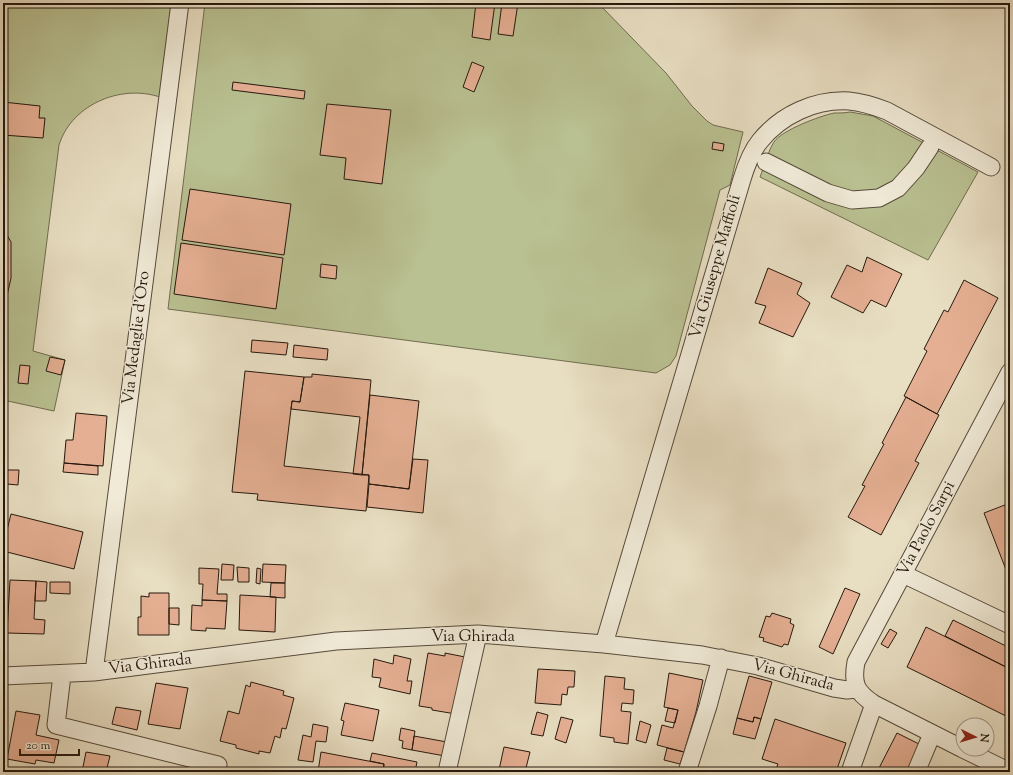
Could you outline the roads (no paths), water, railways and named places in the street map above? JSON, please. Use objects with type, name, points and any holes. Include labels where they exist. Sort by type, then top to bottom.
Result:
[{"type":"street","name":"Via Medaglie d'Oro","points":[[94,672],[180,3]]},
{"type":"street","name":"Via Giuseppe Maffioli","points":[[604,644],[742,179],[750,158],[759,141],[776,124],[812,105],[831,101],[849,101],[869,104],[887,111],[991,167]]},
{"type":"street","points":[[766,162],[828,193],[852,200],[880,198],[898,188],[916,168],[930,147]]},
{"type":"street","name":"Via Paolo Sarpi","points":[[857,689],[855,679],[856,662],[1010,372]]},
{"type":"street","points":[[903,574],[1010,625]]},
{"type":"street","name":"Via Ghirada","points":[[3,676],[62,675],[94,672],[336,641],[478,634],[604,644],[721,658],[758,666],[834,688],[847,690],[857,689],[864,697],[874,704],[955,745]]},
{"type":"street","points":[[447,772],[478,634]]},
{"type":"street","points":[[687,772],[708,706],[721,658]]},
{"type":"street","points":[[62,675],[56,725],[218,765]]},
{"type":"street","points":[[850,772],[874,704]]},
{"type":"street","points":[[916,772],[932,734]]},
{"type":"street","name":"Via Ghirada","points":[[977,757],[1000,770]]}]
